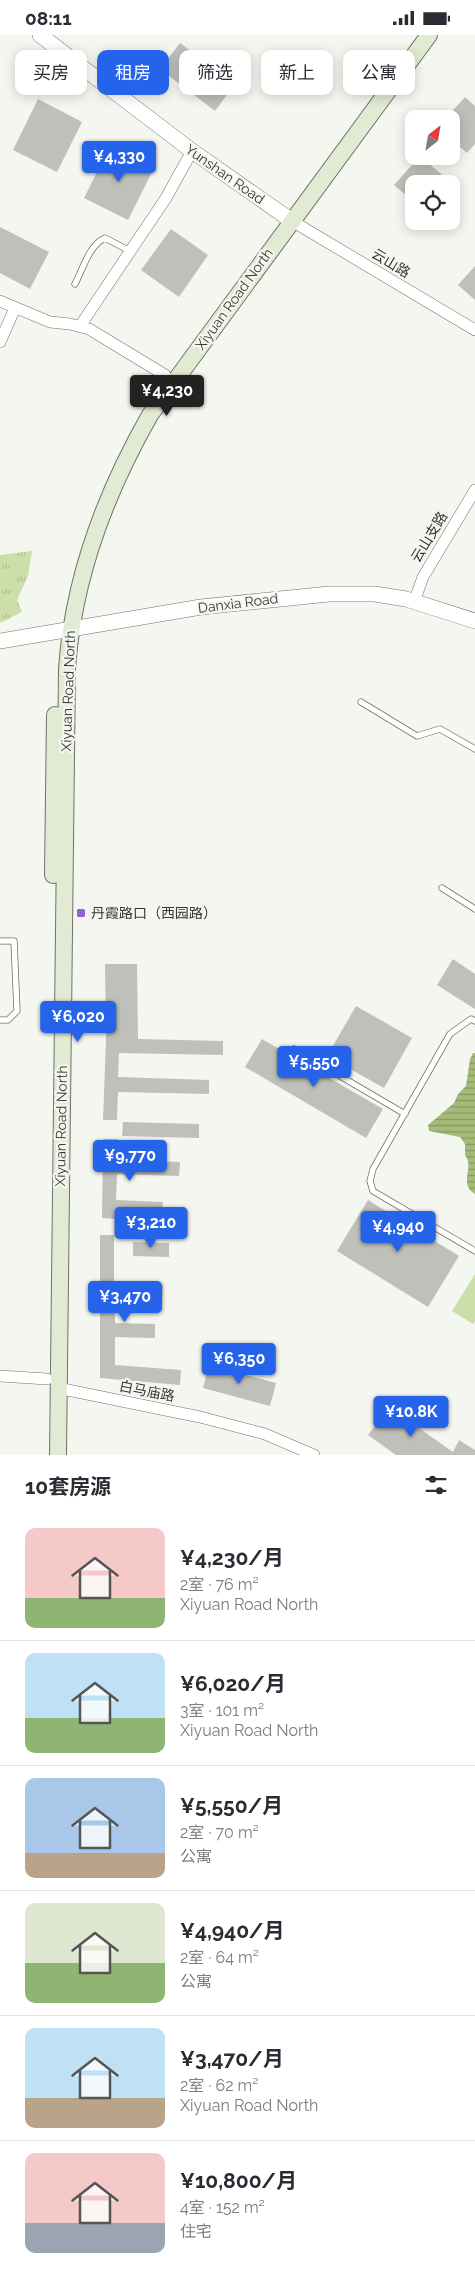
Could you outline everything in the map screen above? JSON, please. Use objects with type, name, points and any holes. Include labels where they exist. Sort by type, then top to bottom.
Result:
[{"type":"main road","name":"Xiyuan Road North","points":[[64,631],[102,511],[131,448],[150,415],[416,35]]},
{"type":"main road","name":"Xiyuan Road North","points":[[48,1455],[52,1383],[65,771],[64,631],[68,587],[92,507],[122,443],[141,409],[165,375],[429,35]]},
{"type":"main road","name":"Xiyuan Road North","points":[[52,1383],[58,1455]]},
{"type":"street","name":"Yunshan Road","points":[[40,35],[192,151],[287,218]]},
{"type":"street","points":[[80,326],[166,198],[192,151]]},
{"type":"street","name":"云山路","points":[[287,218],[475,330]]},
{"type":"street","points":[[0,301],[50,322],[89,329],[165,375]]},
{"type":"street","points":[[0,342],[16,307]]},
{"type":"street","name":"云山支路","points":[[414,602],[423,577],[475,490]]},
{"type":"street","name":"Danxia Road","points":[[0,641],[201,607],[321,594],[375,594],[414,602],[475,621]]},
{"type":"street","name":"白马庙路","points":[[0,1376],[52,1383],[210,1419],[266,1434],[314,1455]]},
{"type":"lane","points":[[75,284],[94,246],[100,240],[105,238],[130,251]]},
{"type":"lane","points":[[361,703],[417,736],[440,729],[475,749]]},
{"type":"lane","points":[[442,889],[475,909]]},
{"type":"lane","points":[[0,941],[14,941],[17,1011],[8,1020],[0,1019]]},
{"type":"lane","points":[[475,1021],[471,1019],[450,1034],[373,1169],[370,1181],[373,1191],[475,1251]]},
{"type":"lane","points":[[294,1049],[404,1114]]},
{"type":"green space","points":[[32,551],[28,576],[17,600],[22,612],[0,623],[0,555]]},
{"type":"green space","points":[[475,1274],[475,1321],[473,1324],[452,1311]]},
{"type":"shaded area","points":[[473,1053],[475,1053],[475,1194],[470,1190],[467,1181],[468,1160],[465,1155],[465,1144],[460,1137],[429,1131],[428,1125],[454,1103],[458,1094],[466,1086],[470,1059]]},
{"type":"building","points":[[180,43],[189,50],[179,50],[179,84],[169,76],[169,57]]},
{"type":"building","points":[[194,95],[227,95],[215,111]]},
{"type":"building","points":[[465,97],[475,106],[475,144],[467,153],[460,147],[460,110],[453,110]]},
{"type":"building","points":[[38,99],[82,122],[57,172],[13,150]]},
{"type":"building","points":[[110,146],[154,168],[128,220],[84,198]]},
{"type":"building","points":[[412,165],[431,165],[442,175],[405,175],[405,194],[394,185]]},
{"type":"building","points":[[0,227],[49,252],[30,289],[0,273]]},
{"type":"building","points":[[171,229],[208,255],[179,297],[141,270]]},
{"type":"building","points":[[475,266],[475,300],[458,285]]},
{"type":"building","points":[[453,959],[475,974],[475,1009],[437,985]]},
{"type":"building","points":[[105,964],[137,964],[138,1039],[223,1041],[223,1055],[119,1053],[118,1077],[209,1080],[209,1094],[118,1092],[117,1120],[103,1120],[106,1040]]},
{"type":"building","points":[[356,1006],[412,1038],[384,1088],[327,1056]]},
{"type":"building","points":[[262,1039],[383,1109],[366,1138],[245,1067]]},
{"type":"building","points":[[123,1122],[199,1124],[199,1138],[122,1136]]},
{"type":"building","points":[[103,1139],[118,1139],[117,1160],[180,1162],[179,1176],[117,1174],[116,1200],[163,1202],[162,1216],[116,1215],[116,1219],[102,1218]]},
{"type":"building","points":[[368,1200],[459,1256],[428,1307],[337,1251]]},
{"type":"building","points":[[100,1235],[114,1235],[114,1284],[163,1285],[162,1299],[115,1298],[115,1323],[155,1324],[155,1338],[115,1337],[115,1365],[181,1370],[180,1385],[100,1378]]},
{"type":"building","points":[[133,1242],[169,1243],[169,1257],[133,1256]]},
{"type":"building","points":[[209,1365],[276,1383],[270,1406],[203,1388]]},
{"type":"building","points":[[389,1407],[453,1452],[459,1440],[475,1450],[475,1455],[396,1455],[368,1435]]},
{"type":"place","name":"丹霞路口（西园路）","points":[[81,913]]}]
